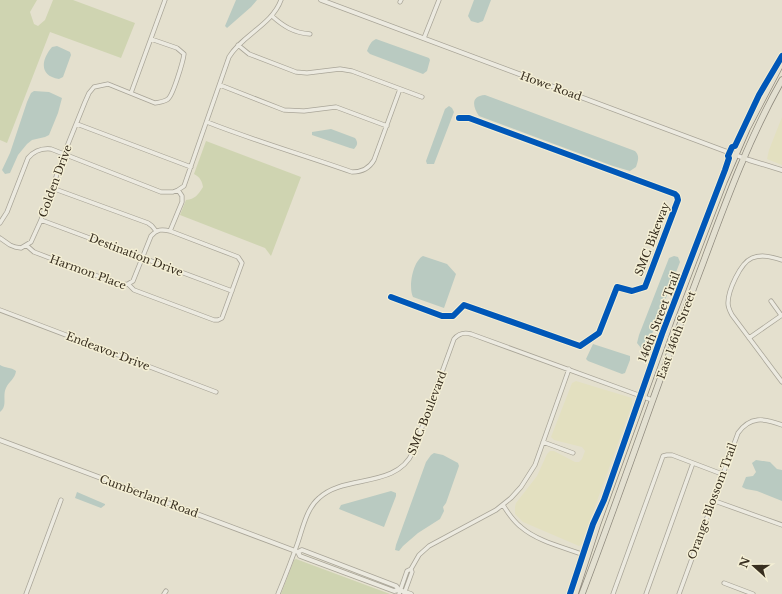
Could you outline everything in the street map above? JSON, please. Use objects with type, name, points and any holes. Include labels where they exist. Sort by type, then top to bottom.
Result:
[{"type":"main road","name":"East 146th Street","points":[[575,594],[675,311],[736,154],[758,106],[782,62]]},
{"type":"main road","name":"East 146th Street","points":[[582,594],[682,318],[744,157],[782,80]]},
{"type":"street","points":[[151,39],[177,48],[184,54],[183,62],[170,98],[163,102],[156,102],[131,92],[165,0]]},
{"type":"street","points":[[0,223],[7,212],[28,158],[32,153],[45,148],[161,192],[168,193],[178,190],[184,186],[229,57],[238,45],[272,16],[281,0]]},
{"type":"street","name":"Howe Road","points":[[321,0],[782,170]]},
{"type":"street","points":[[424,38],[439,0]]},
{"type":"street","points":[[272,16],[286,28],[310,34]]},
{"type":"street","points":[[238,45],[249,54],[296,72],[307,73],[340,69],[352,71],[422,97]]},
{"type":"street","name":"Golden Drive","points":[[26,245],[31,242],[41,220],[64,154],[89,93],[94,87],[108,84],[131,92]]},
{"type":"street","points":[[220,85],[284,110],[304,111],[336,107],[387,126]]},
{"type":"street","points":[[207,122],[242,136],[352,172],[363,171],[370,167],[374,160],[400,89]]},
{"type":"street","points":[[77,124],[191,167]]},
{"type":"street","points":[[52,188],[148,223],[156,231]]},
{"type":"street","points":[[170,232],[182,202],[182,196],[178,190]]},
{"type":"street","name":"Destination Drive","points":[[41,220],[232,291]]},
{"type":"street","points":[[128,284],[135,278],[151,236],[156,231],[161,230],[238,257],[242,263],[232,291]]},
{"type":"street","points":[[0,238],[15,247],[21,248],[26,245]]},
{"type":"street","name":"Harmon Place","points":[[26,245],[29,249],[41,255],[121,285],[128,284],[134,290],[214,320],[222,318],[232,291]]},
{"type":"street","points":[[782,260],[762,256],[752,258],[742,266],[729,298],[730,311],[782,382]]},
{"type":"street","points":[[749,338],[782,315],[771,301]]},
{"type":"street","name":"Endeavor Drive","points":[[0,310],[216,392]]},
{"type":"street","name":"SMC Boulevard","points":[[278,594],[315,501],[323,494],[336,488],[389,474],[398,470],[407,462],[413,452],[454,339],[458,335],[462,333],[471,334],[569,369]]},
{"type":"street","points":[[401,592],[419,555],[430,546],[503,505],[518,491],[528,478],[535,464],[569,369],[652,400]]},
{"type":"street","name":"Orange Blossom Trail","points":[[679,594],[736,436],[742,428],[752,421],[761,419],[782,425]]},
{"type":"street","name":"Cumberland Road","points":[[0,440],[296,551],[302,550],[396,586],[401,592],[411,594]]},
{"type":"street","points":[[543,442],[574,453]]},
{"type":"street","points":[[613,594],[662,459],[665,455],[673,456],[722,474]]},
{"type":"street","points":[[646,594],[693,463]]},
{"type":"street","points":[[26,594],[61,500]]},
{"type":"street","points":[[712,500],[782,525]]},
{"type":"street","points":[[503,505],[516,523],[528,533],[540,539],[588,556]]},
{"type":"street","points":[[724,583],[753,594]]},
{"type":"shaded area","points":[[236,0],[257,0],[227,28],[225,26]]},
{"type":"shaded area","points":[[474,0],[491,0],[483,21],[478,23],[471,21],[468,16]]},
{"type":"shaded area","points":[[376,39],[429,58],[430,60],[427,71],[423,74],[370,54],[367,51],[369,46],[371,42]]},
{"type":"shaded area","points":[[57,46],[70,52],[71,55],[63,77],[59,79],[48,75],[44,67],[44,62],[48,52],[52,47]]},
{"type":"shaded area","points":[[34,91],[49,92],[62,98],[58,113],[49,135],[32,140],[27,144],[18,155],[10,173],[5,174],[2,170],[10,153],[27,102],[31,93]]},
{"type":"shaded area","points":[[485,95],[635,151],[638,157],[636,167],[630,171],[613,166],[479,116],[475,109],[474,102],[477,97]]},
{"type":"shaded area","points":[[449,106],[454,112],[434,164],[427,164],[426,161],[445,109]]},
{"type":"shaded area","points":[[782,117],[782,165],[767,159]]},
{"type":"shaded area","points":[[331,129],[355,138],[357,144],[355,148],[350,148],[312,135],[312,132]]},
{"type":"shaded area","points":[[423,256],[447,264],[456,274],[444,308],[413,297],[411,287],[412,275],[419,259]]},
{"type":"shaded area","points":[[674,256],[678,257],[680,262],[648,344],[641,348],[637,343],[639,335],[669,258]]},
{"type":"shaded area","points":[[593,344],[630,356],[625,373],[622,374],[588,361],[586,359]]},
{"type":"shaded area","points":[[0,365],[16,371],[6,388],[4,394],[4,407],[0,412]]},
{"type":"shaded area","points":[[576,381],[632,398],[632,405],[581,545],[579,546],[523,522],[515,514],[516,503],[537,476],[547,454],[550,451],[554,451],[575,462],[579,462],[582,459],[585,451],[582,447],[554,440],[551,437],[572,383]]},
{"type":"shaded area","points":[[434,453],[443,455],[458,463],[459,466],[446,503],[443,507],[444,511],[440,519],[418,533],[399,551],[395,550],[426,462]]},
{"type":"shaded area","points":[[756,460],[770,462],[777,469],[782,470],[782,501],[742,487],[746,477],[753,476],[756,472],[752,463]]},
{"type":"shaded area","points":[[391,491],[396,493],[396,496],[384,527],[339,509],[341,505]]},
{"type":"shaded area","points":[[77,492],[105,505],[101,508],[75,498]]},
{"type":"green space","points":[[0,0],[37,0],[30,12],[34,24],[38,26],[45,20],[53,0],[73,0],[135,23],[121,58],[50,32],[7,143],[0,140]]},
{"type":"green space","points":[[206,141],[301,177],[271,256],[265,248],[180,215],[186,200],[192,199],[196,196],[203,187],[198,176],[194,174]]},
{"type":"green space","points":[[296,559],[390,594],[281,594],[294,560]]},
{"type":"cycle path","name":"146th Street Trail","points":[[570,594],[593,524],[604,500],[662,334],[725,170],[729,158],[728,156],[732,147],[735,146],[759,95],[782,56]]},
{"type":"cycle path","name":"SMC Bikeway","points":[[391,297],[442,316],[453,316],[464,305],[580,346],[599,333],[617,287],[632,291],[645,287],[678,200],[675,194],[469,118],[459,118]]}]
